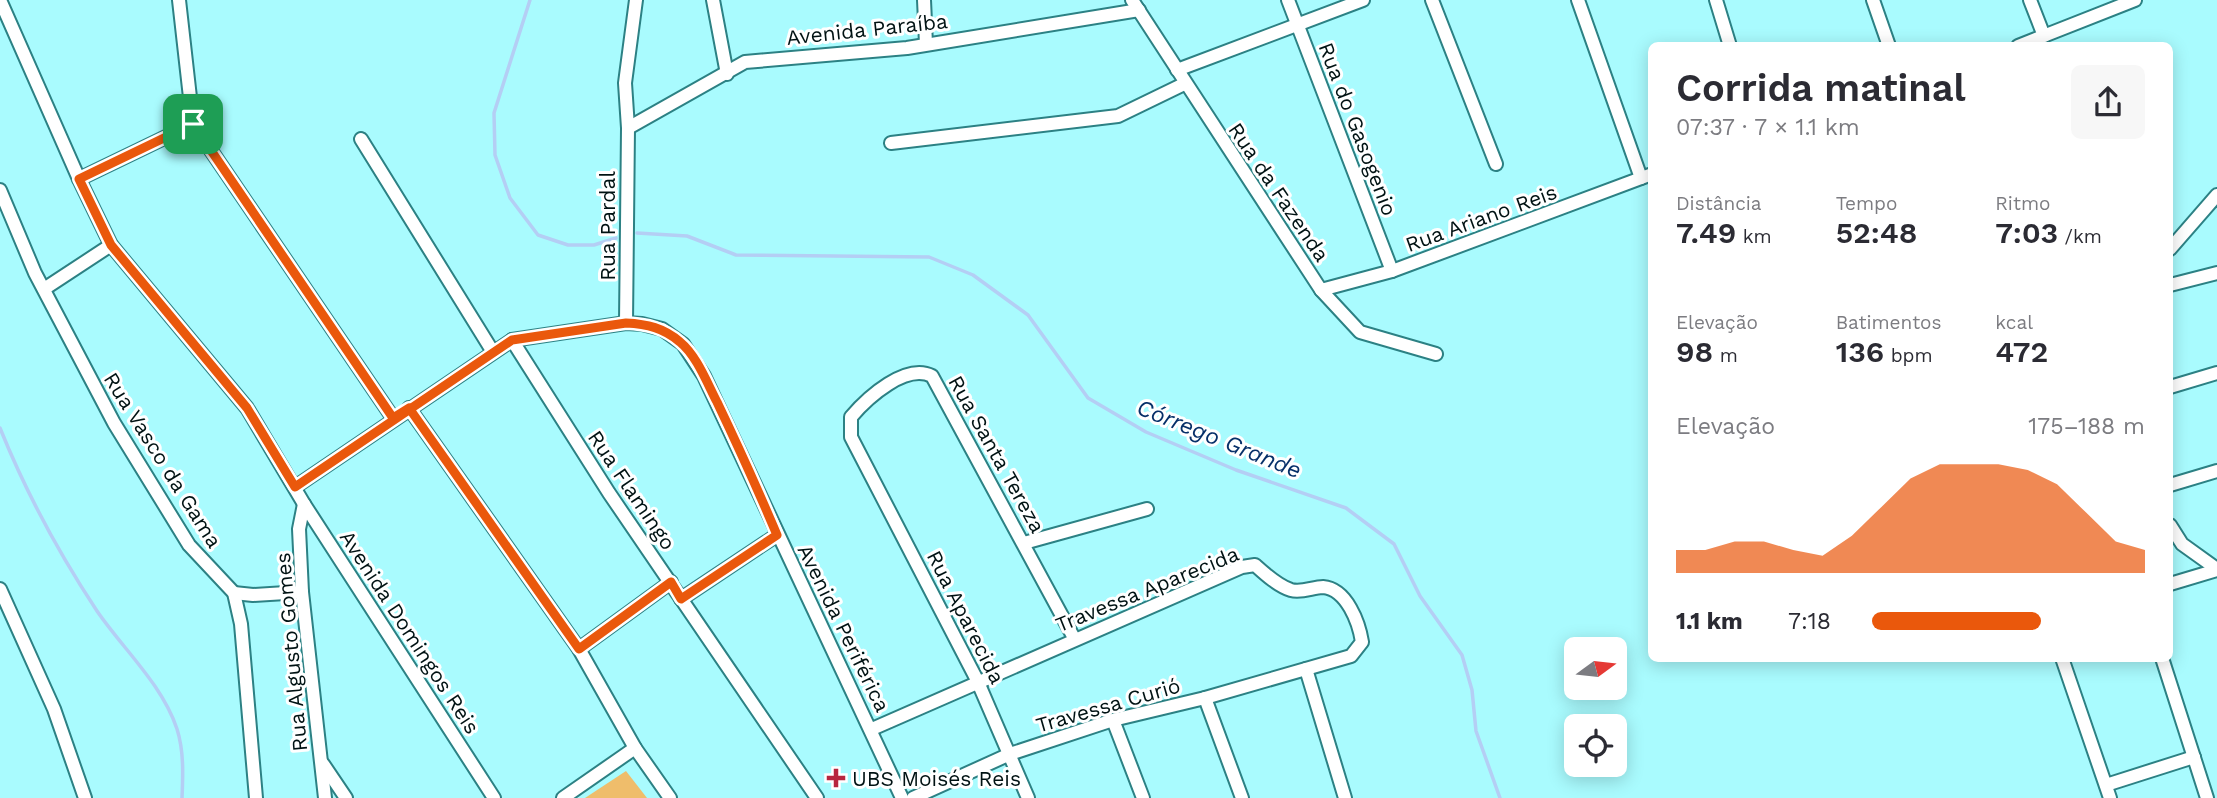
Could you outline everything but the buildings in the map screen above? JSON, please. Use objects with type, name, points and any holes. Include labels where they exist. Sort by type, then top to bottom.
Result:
[{"type":"street","name":"Avenida Domingos Reis","points":[[0,0],[111,245],[247,408],[304,504],[494,798]]},
{"type":"street","points":[[179,0],[193,124],[393,418]]},
{"type":"street","name":"Rua Pardal","points":[[626,323],[628,128],[625,83],[636,0]]},
{"type":"street","points":[[713,0],[727,74]]},
{"type":"street","points":[[924,0],[926,44]]},
{"type":"street","name":"Rua do Gasogenio","points":[[1288,0],[1392,271]]},
{"type":"street","points":[[1177,71],[1363,0]]},
{"type":"street","points":[[1432,0],[1496,164]]},
{"type":"street","points":[[1578,0],[1647,176]]},
{"type":"street","points":[[1716,0],[1729,42]]},
{"type":"street","points":[[1873,0],[1888,42]]},
{"type":"street","points":[[2029,0],[2044,36]]},
{"type":"street","points":[[2028,42],[2135,0]]},
{"type":"street","name":"Avenida Paraíba","points":[[628,128],[745,62],[926,44],[1136,5]]},
{"type":"street","name":"Rua da Fazenda","points":[[1136,5],[1184,84],[1321,290],[1360,332],[1436,354]]},
{"type":"street","points":[[891,143],[1118,116],[1184,84]]},
{"type":"street","points":[[79,179],[193,124]]},
{"type":"street","points":[[361,139],[493,352]]},
{"type":"street","name":"Rua Ariano Reis","points":[[1321,290],[1392,271],[1647,176]]},
{"type":"street","name":"Rua Vasco da Gama","points":[[0,190],[44,289],[114,423],[189,545],[234,593]]},
{"type":"street","points":[[2173,246],[2217,195]]},
{"type":"street","points":[[44,289],[111,245]]},
{"type":"street","points":[[2173,284],[2217,273]]},
{"type":"street","name":"Avenida Periférica","points":[[512,340],[626,323],[662,328],[683,344],[704,376],[743,454],[777,535],[872,729],[902,798]]},
{"type":"street","points":[[295,487],[393,418],[512,340]]},
{"type":"street","name":"Rua Flamingo","points":[[512,340],[609,493],[817,798]]},
{"type":"street","name":"Rua Santa Tereza","points":[[862,457],[851,437],[851,416],[867,399],[910,374],[922,371],[932,376],[1074,639]]},
{"type":"street","points":[[2173,386],[2217,373]]},
{"type":"street","points":[[409,408],[579,649],[635,747],[670,798]]},
{"type":"street","name":"Rua Aparecida","points":[[862,457],[977,680],[1028,798]]},
{"type":"street","points":[[2173,484],[2217,471]]},
{"type":"street","name":"Rua Algusto Gomes","points":[[304,504],[299,529],[302,592],[325,798]]},
{"type":"street","points":[[1024,543],[1147,509]]},
{"type":"street","points":[[2173,530],[2182,544],[2217,569]]},
{"type":"street","points":[[681,599],[777,535]]},
{"type":"street","name":"Travessa Aparecida","points":[[872,729],[977,680],[1242,567],[1255,565],[1292,590],[1324,587],[1347,602],[1359,627],[1362,642],[1351,656],[1313,667]]},
{"type":"street","points":[[2173,583],[2217,569]]},
{"type":"street","points":[[579,649],[671,582]]},
{"type":"street","points":[[0,589],[54,709],[85,798]]},
{"type":"street","points":[[256,798],[241,624],[234,593],[253,595],[302,592]]},
{"type":"street","points":[[2063,662],[2108,792],[2194,758]]},
{"type":"street","points":[[2163,662],[2207,798]]},
{"type":"street","points":[[1313,667],[1345,798]]},
{"type":"street","name":"Travessa Curió","points":[[913,798],[1010,754],[1113,720],[1205,698],[1313,667]]},
{"type":"street","points":[[1205,698],[1242,798]]},
{"type":"street","points":[[1113,720],[1143,798]]},
{"type":"street","points":[[563,798],[635,747]]},
{"type":"street","points":[[321,761],[346,798]]},
{"type":"shaded area","points":[[626,771],[647,798],[585,798]]},
{"type":"waterway","name":"Córrego Grande","points":[[530,0],[494,113],[495,155],[510,198],[538,235],[568,245],[594,245],[616,238]]},
{"type":"waterway","name":"Córrego Grande","points":[[637,233],[687,236],[736,255],[929,257],[973,275],[1028,315],[1088,398],[1146,432],[1236,470],[1346,508],[1394,544],[1420,596],[1462,655],[1472,690],[1476,731],[1500,798]]},
{"type":"waterway","points":[[0,428],[32,498],[70,568],[107,625],[152,682],[170,713],[181,746],[182,798]]},
{"type":"place","name":"UBS Moisés Reis","points":[[836,778]]},
{"type":"route","points":[[193,124],[79,179],[111,245],[201,349],[247,408],[295,487],[393,418],[512,340],[626,323],[642,324],[662,328],[683,344],[704,376],[748,466],[777,535],[681,599],[671,582],[579,649],[409,408],[393,418],[193,124]]}]
